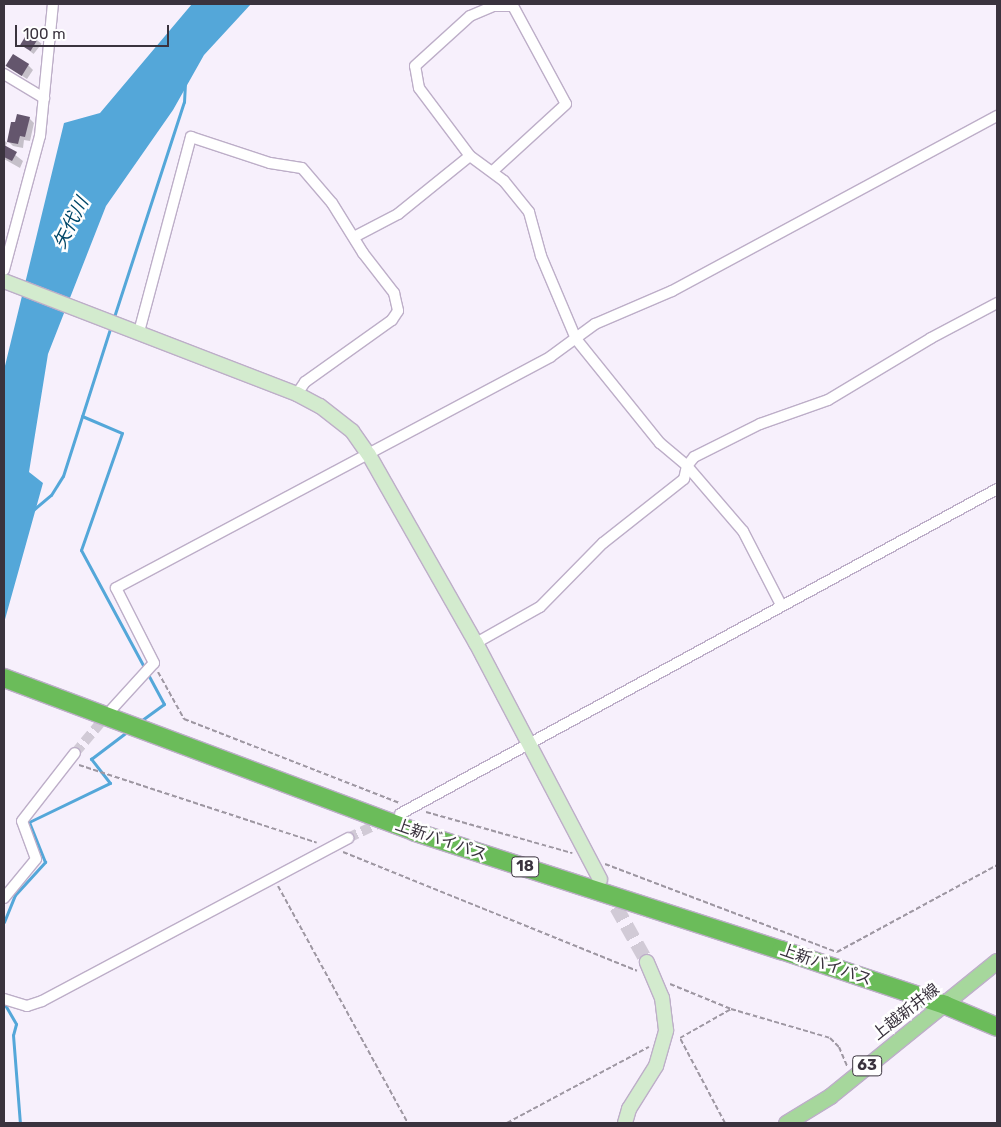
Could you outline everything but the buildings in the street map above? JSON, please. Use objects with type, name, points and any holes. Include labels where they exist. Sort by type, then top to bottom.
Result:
[{"type":"highway","name":"上新バイパス","points":[[4,678],[415,832],[944,1005],[997,1027]]},
{"type":"main road","name":"上越新井線","points":[[786,1123],[852,1078],[997,961]]},
{"type":"street","points":[[53,4],[40,136],[5,278],[297,394],[345,424],[369,455],[476,643],[600,879]]},
{"type":"street","points":[[493,171],[566,104],[512,6],[493,6],[470,16],[415,66],[419,88],[470,156],[493,171],[520,197],[529,212],[540,256],[576,338],[660,443],[687,466],[743,531],[781,605]]},
{"type":"street","points":[[4,74],[44,98]]},
{"type":"street","points":[[112,709],[154,663],[116,588],[550,358],[595,324],[672,291],[997,116]]},
{"type":"street","points":[[135,331],[190,137],[270,164],[302,168],[332,203],[394,292],[398,311],[392,320],[304,382],[297,394]]},
{"type":"street","points":[[354,237],[398,214],[470,156]]},
{"type":"street","points":[[476,643],[540,607],[603,543],[684,479],[687,466],[694,457],[760,424],[828,400],[931,338],[997,303]]},
{"type":"street","points":[[400,814],[529,742],[997,489]]},
{"type":"street","points":[[4,898],[36,859],[22,821],[75,753]]},
{"type":"street","points":[[4,999],[27,1006],[42,1001],[333,848],[348,838]]},
{"type":"street","points":[[625,1123],[629,1109],[656,1066],[664,1039],[666,1014],[655,978],[647,962]]},
{"type":"path","points":[[154,663],[184,719],[411,808],[589,858],[837,952],[997,865]]},
{"type":"path","points":[[67,762],[333,848],[731,1009],[830,1038],[839,1047],[852,1078]]},
{"type":"path","points":[[274,879],[408,1123]]},
{"type":"path","points":[[725,1123],[680,1038],[731,1009]]},
{"type":"path","points":[[507,1123],[664,1039]]},
{"type":"water","name":"矢代川","points":[[192,4],[251,4],[204,55],[173,110],[106,206],[48,354],[29,472],[43,483],[4,623],[4,370],[64,123],[100,113]]},
{"type":"waterway","points":[[113,320],[184,102],[185,85]]},
{"type":"waterway","points":[[33,510],[51,495],[63,476],[111,326]]},
{"type":"waterway","points":[[82,416],[122,433],[81,550],[164,704],[139,722]]},
{"type":"waterway","points":[[4,922],[15,895],[45,862],[29,822],[110,783],[91,759],[128,731]]},
{"type":"waterway","points":[[4,1003],[16,1024],[13,1035],[20,1123]]},
{"type":"tunnel","points":[[75,753],[108,714]]},
{"type":"tunnel","points":[[348,838],[386,820]]},
{"type":"tunnel","points":[[606,889],[647,962]]}]
